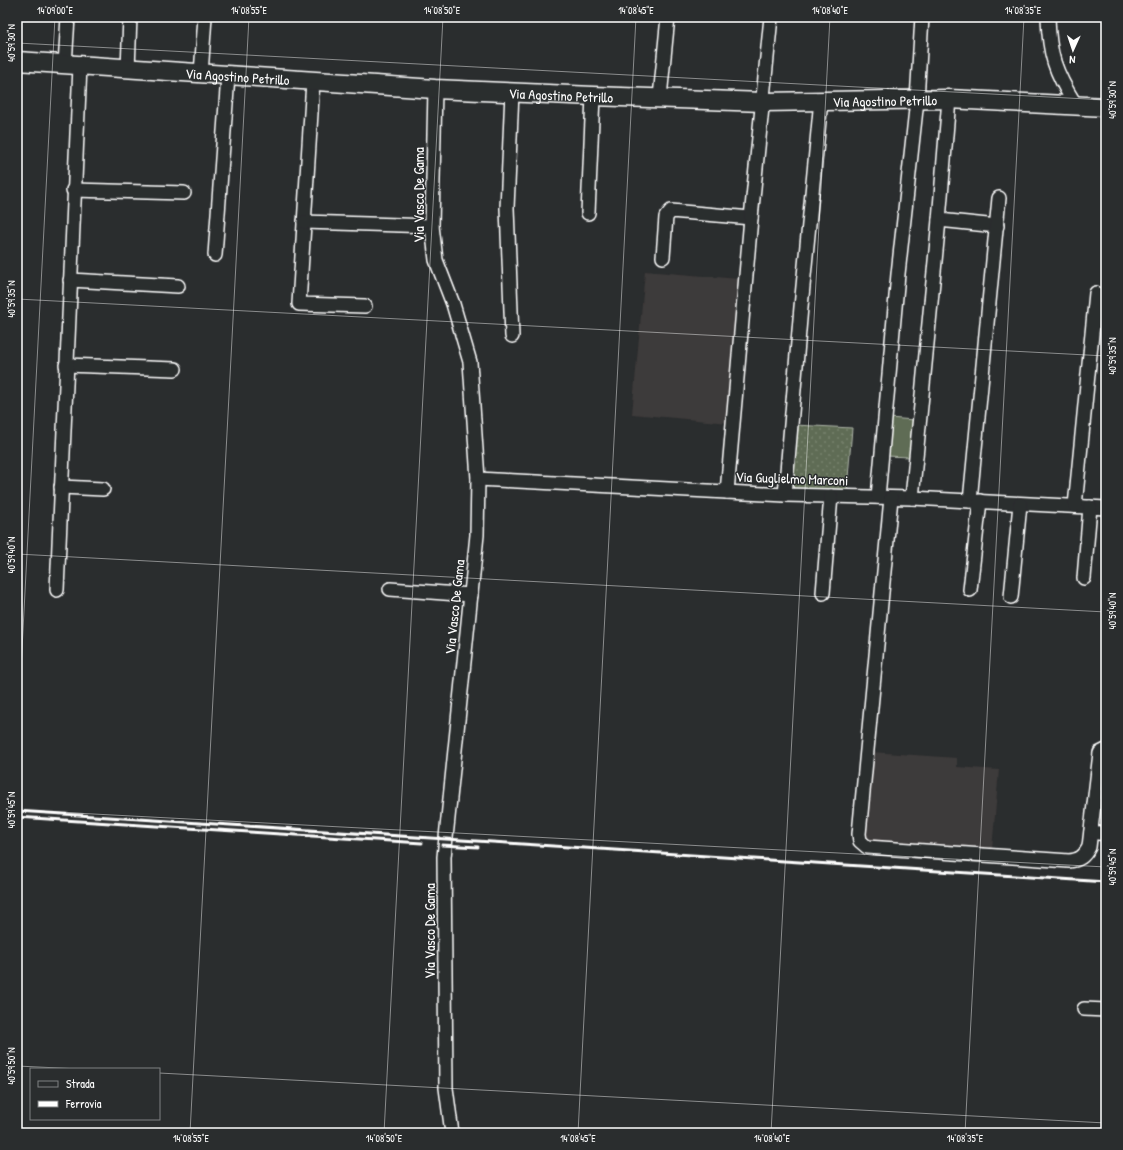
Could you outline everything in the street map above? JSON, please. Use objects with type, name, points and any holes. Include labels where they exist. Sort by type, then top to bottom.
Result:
[{"type":"street","points":[[57,590],[73,190],[72,65],[68,17]]},
{"type":"street","points":[[128,69],[130,17]]},
{"type":"street","points":[[201,74],[205,17]]},
{"type":"street","points":[[660,97],[668,17]]},
{"type":"street","points":[[727,492],[751,218],[771,17]]},
{"type":"street","points":[[878,497],[898,274],[917,100],[922,17]]},
{"type":"street","points":[[1048,17],[1049,41],[1054,65],[1075,104]]},
{"type":"street","name":"Via Agostino Petrillo","points":[[17,61],[435,89],[593,96],[660,97],[763,102],[949,99],[1075,104],[1106,107]]},
{"type":"street","points":[[215,255],[228,76]]},
{"type":"street","points":[[312,81],[299,304],[365,306]]},
{"type":"street","name":"Via Vasco De Gama","points":[[435,89],[432,226],[436,260],[453,304],[470,362],[478,479],[477,535],[444,857],[446,1088],[452,1133]]},
{"type":"street","points":[[512,92],[507,208],[512,336]]},
{"type":"street","points":[[588,213],[593,96]]},
{"type":"street","points":[[912,498],[939,220],[949,99]]},
{"type":"street","points":[[785,495],[821,100]]},
{"type":"street","points":[[73,190],[184,193]]},
{"type":"street","points":[[970,590],[975,501],[999,198]]},
{"type":"street","points":[[663,257],[666,217],[671,211],[751,218]]},
{"type":"street","points":[[939,220],[996,226]]},
{"type":"street","points":[[304,222],[432,226]]},
{"type":"street","points":[[70,280],[178,286]]},
{"type":"street","points":[[1075,506],[1096,293]]},
{"type":"street","points":[[66,365],[175,369]]},
{"type":"street","name":"Via Guglielmo Marconi","points":[[478,479],[785,495],[912,498],[1106,508]]},
{"type":"street","points":[[61,487],[103,489]]},
{"type":"street","points":[[823,593],[832,496]]},
{"type":"street","points":[[891,498],[859,834],[860,841],[867,847],[1069,861],[1078,860],[1085,855],[1089,847],[1092,832],[1100,753],[1106,750]]},
{"type":"street","points":[[1011,597],[1020,504]]},
{"type":"street","points":[[1084,578],[1090,507]]},
{"type":"street","points":[[390,589],[471,595]]},
{"type":"street","points":[[1092,832],[1106,834]]},
{"type":"street","points":[[1084,1009],[1106,1010]]},
{"type":"shaded area","points":[[645,271],[739,279],[729,423],[632,414]]},
{"type":"shaded area","points":[[871,752],[957,758],[957,767],[999,770],[992,849],[868,841],[863,835]]},
{"type":"green space","points":[[889,418],[914,420],[910,457],[886,456]]},
{"type":"green space","points":[[795,425],[852,428],[847,490],[789,488]]},
{"type":"railway","points":[[17,811],[1106,882]]},
{"type":"railway","points":[[17,817],[422,843]]},
{"type":"railway","points":[[442,845],[478,847]]}]
